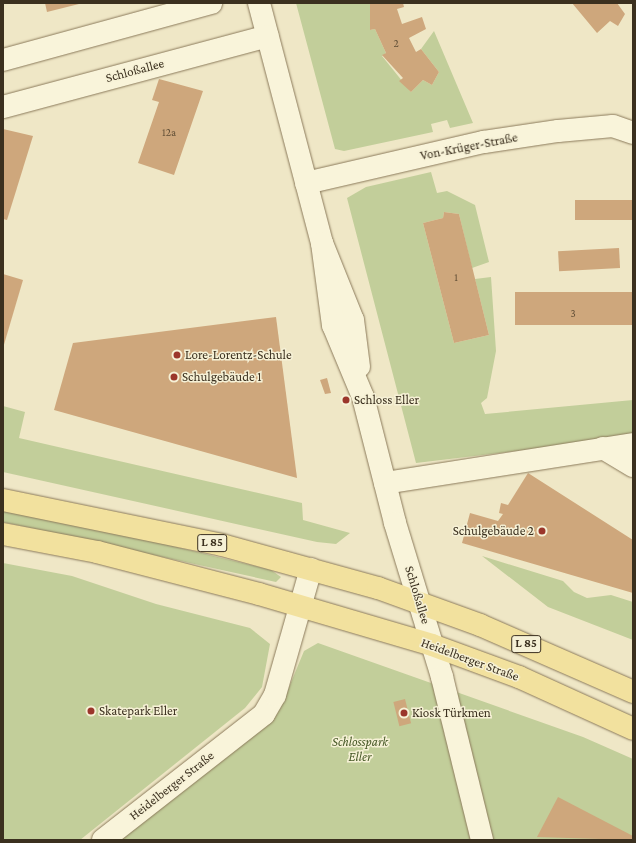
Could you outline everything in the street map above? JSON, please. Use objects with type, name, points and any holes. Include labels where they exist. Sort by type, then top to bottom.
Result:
[{"type":"main road","name":"L 85","points":[[3,500],[142,527],[311,569],[418,600],[633,692]]},
{"type":"main road","name":"Heidelberger Straße","points":[[3,534],[97,552],[301,606],[432,645],[519,677],[633,729]]},
{"type":"street","points":[[3,60],[211,3]]},
{"type":"street","name":"Schloßallee","points":[[259,3],[322,242],[333,325],[362,397],[418,600],[432,645],[482,840]]},
{"type":"street","name":"Schloßallee","points":[[3,107],[268,36]]},
{"type":"street","name":"Von-Krüger-Straße","points":[[306,183],[484,142],[626,126]]},
{"type":"street","points":[[385,483],[633,444]]},
{"type":"street","points":[[603,448],[633,466]]},
{"type":"street","name":"Heidelberger Straße","points":[[103,840],[264,714],[275,695],[311,569]]},
{"type":"green space","points":[[296,3],[370,3],[370,30],[375,29],[386,53],[382,56],[411,92],[423,80],[432,85],[439,72],[421,49],[434,31],[473,123],[450,128],[447,120],[431,124],[433,132],[344,151],[335,149]]},
{"type":"green space","points":[[431,172],[437,193],[447,191],[475,205],[489,262],[472,268],[459,214],[444,212],[443,218],[423,223],[454,343],[489,335],[475,279],[491,277],[496,351],[487,398],[481,403],[485,414],[633,400],[633,437],[416,463],[347,198],[366,187]]},
{"type":"green space","points":[[3,406],[25,412],[19,438],[302,503],[303,520],[350,533],[336,544],[317,542],[3,472]]},
{"type":"green space","points":[[3,511],[160,543],[271,570],[281,577],[276,582],[3,522]]},
{"type":"green space","points":[[482,556],[563,581],[574,592],[587,598],[611,595],[633,602],[633,640],[548,607]]},
{"type":"green space","name":"Skatepark Eller","points":[[3,563],[72,576],[156,604],[250,628],[270,644],[262,687],[245,708],[80,840],[3,840]]},
{"type":"green space","name":"Schlosspark Eller","points":[[318,643],[583,737],[633,759],[633,840],[113,840],[280,709],[304,651]]},
{"type":"building","points":[[45,3],[79,3],[79,4],[47,12]]},
{"type":"building","points":[[370,3],[403,3],[404,7],[397,9],[402,24],[422,17],[426,29],[409,38],[416,52],[421,49],[439,72],[432,85],[423,80],[411,92],[399,81],[403,78],[382,55],[386,53],[375,29],[370,30]]},
{"type":"building","points":[[572,3],[617,3],[625,14],[618,26],[610,21],[597,33]]},
{"type":"building","points":[[159,79],[203,91],[174,175],[138,163],[159,102],[152,100]]},
{"type":"building","points":[[3,129],[33,136],[7,220],[3,219]]},
{"type":"building","points":[[575,200],[633,200],[633,220],[575,220]]},
{"type":"building","points":[[444,212],[459,214],[489,335],[454,343],[423,223],[443,218]]},
{"type":"building","points":[[619,248],[620,268],[559,271],[558,251]]},
{"type":"building","points":[[3,274],[23,280],[3,348]]},
{"type":"building","points":[[515,292],[633,292],[633,325],[515,325]]},
{"type":"building","name":"Schulgebäude 1","points":[[276,317],[297,478],[54,410],[73,343]]},
{"type":"building","points":[[327,378],[331,393],[325,394],[320,380]]},
{"type":"building","name":"Schulgebäude 2","points":[[528,473],[633,540],[633,593],[462,543],[470,513],[498,521],[503,514],[499,513],[501,503],[508,505]]},
{"type":"building","points":[[405,699],[411,723],[399,726],[393,702]]},
{"type":"building","points":[[558,797],[633,836],[633,840],[537,837]]},
{"type":"place","name":"Lore-Lorentz-Schule","points":[[177,355]]},
{"type":"place","name":"Schulgebäude 1","points":[[174,377]]},
{"type":"place","name":"Schloss Eller","points":[[346,400]]},
{"type":"place","name":"Schulgebäude 2","points":[[542,531]]},
{"type":"place","name":"Skatepark Eller","points":[[91,711]]},
{"type":"place","name":"Kiosk Türkmen","points":[[404,713]]}]
